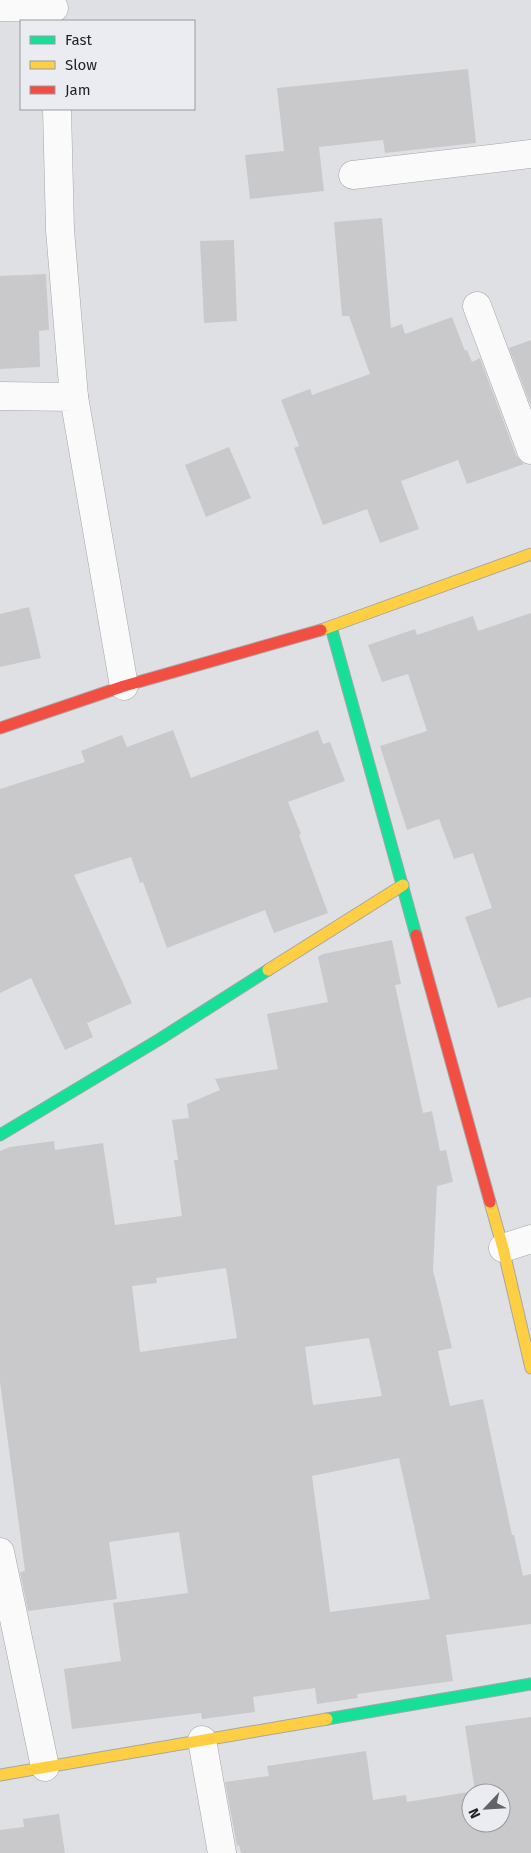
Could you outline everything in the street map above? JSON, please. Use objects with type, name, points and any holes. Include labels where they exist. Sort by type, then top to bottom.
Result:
[{"type":"street","points":[[0,7],[54,10]]},
{"type":"street","points":[[57,110],[60,230],[74,397],[124,686]]},
{"type":"street","points":[[354,175],[531,154]]},
{"type":"street","points":[[477,306],[531,450]]},
{"type":"street","points":[[0,396],[74,397]]},
{"type":"street","points":[[0,728],[124,686],[331,627],[531,554]]},
{"type":"street","points":[[331,627],[502,1248],[531,1368]]},
{"type":"street","points":[[0,1135],[160,1039],[403,885]]},
{"type":"street","points":[[502,1248],[531,1239]]},
{"type":"street","points":[[0,1552],[45,1767]]},
{"type":"street","points":[[0,1775],[531,1684]]},
{"type":"street","points":[[202,1740],[222,1853]]},
{"type":"building","points":[[468,69],[476,143],[385,153],[383,140],[319,147],[324,191],[250,199],[245,155],[284,151],[277,88]]},
{"type":"building","points":[[382,218],[391,328],[402,324],[405,334],[452,317],[465,351],[467,350],[472,362],[480,358],[516,455],[524,464],[467,484],[458,460],[401,481],[419,529],[380,543],[367,509],[323,525],[294,448],[299,446],[281,400],[310,389],[312,395],[370,374],[349,316],[342,316],[334,222]]},
{"type":"building","points":[[234,240],[237,321],[204,323],[200,241]]},
{"type":"building","points":[[46,274],[49,330],[39,331],[40,367],[0,369],[0,276]]},
{"type":"building","points":[[531,340],[531,406],[509,348]]},
{"type":"building","points":[[229,447],[251,498],[206,517],[185,465]]},
{"type":"building","points":[[29,607],[41,658],[0,667],[0,614]]},
{"type":"building","points":[[531,613],[531,997],[498,1008],[465,917],[492,908],[473,853],[454,859],[439,819],[407,830],[380,746],[427,731],[408,674],[382,682],[368,645],[415,629],[417,635],[473,616],[478,631]]},
{"type":"building","points":[[173,730],[191,778],[318,730],[323,744],[330,742],[345,781],[288,802],[328,913],[274,933],[265,910],[167,948],[143,882],[140,883],[131,857],[74,875],[132,1003],[87,1023],[93,1037],[65,1050],[31,978],[0,993],[0,789],[85,762],[81,751],[122,735],[127,747]]},
{"type":"building","points":[[392,940],[401,984],[395,985],[423,1113],[432,1111],[440,1151],[446,1150],[453,1182],[437,1186],[433,1270],[452,1348],[438,1351],[450,1406],[483,1399],[512,1535],[514,1535],[523,1576],[531,1574],[531,1624],[446,1635],[453,1681],[357,1694],[358,1698],[317,1704],[315,1688],[253,1697],[255,1712],[202,1719],[201,1713],[72,1729],[64,1669],[121,1661],[113,1603],[188,1593],[179,1532],[109,1542],[117,1599],[28,1611],[20,1572],[25,1571],[0,1382],[0,1151],[10,1147],[54,1141],[55,1150],[103,1143],[115,1225],[182,1216],[174,1160],[178,1160],[172,1120],[189,1118],[187,1104],[220,1090],[215,1079],[278,1069],[267,1014],[328,1002],[318,957],[323,954]],"holes":[[[226,1268],[237,1338],[140,1352],[132,1286],[157,1283],[156,1278]],[[369,1338],[382,1396],[313,1405],[305,1347]],[[399,1458],[430,1599],[330,1612],[312,1476]]]},
{"type":"building","points":[[531,1717],[531,1853],[241,1853],[239,1845],[237,1846],[225,1782],[269,1776],[267,1766],[366,1751],[373,1800],[406,1795],[407,1802],[461,1793],[461,1833],[511,1833],[511,1783],[474,1783],[465,1726]]},
{"type":"building","points":[[59,1814],[65,1853],[0,1853],[0,1830],[24,1827],[23,1819]]},
{"type":"traffic: fast","points":[[331,627],[416,935]]},
{"type":"traffic: fast","points":[[0,1135],[160,1039],[268,970]]},
{"type":"traffic: fast","points":[[327,1719],[531,1684]]},
{"type":"traffic: slow","points":[[321,630],[531,554]]},
{"type":"traffic: slow","points":[[268,970],[403,885]]},
{"type":"traffic: slow","points":[[490,1202],[503,1248],[531,1368]]},
{"type":"traffic: slow","points":[[0,1775],[327,1719]]},
{"type":"traffic: jam","points":[[0,728],[124,686],[321,630]]},
{"type":"traffic: jam","points":[[416,935],[490,1202]]}]
